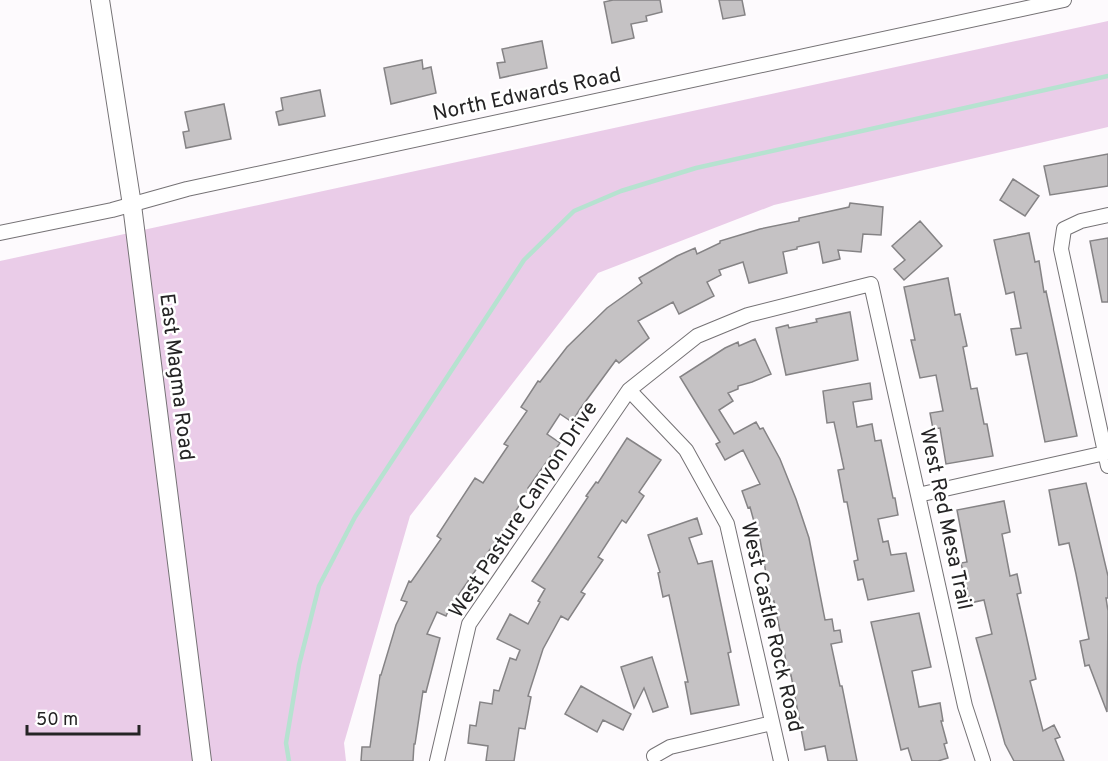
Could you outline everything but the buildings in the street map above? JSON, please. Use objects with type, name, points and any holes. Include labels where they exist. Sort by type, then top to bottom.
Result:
[{"type":"street","name":"East Magma Road","points":[[100,0],[132,205],[202,761]]},
{"type":"street","name":"North Edwards Road","points":[[0,233],[132,205],[187,189],[1028,4],[1064,0]]},
{"type":"street","points":[[918,495],[1107,460],[1061,249],[1064,229],[1081,221],[1108,215]]},
{"type":"street","name":"West Pasture Canyon Drive","points":[[437,761],[469,624],[629,390],[697,336],[748,315],[871,284]]},
{"type":"street","name":"West Red Mesa Trail","points":[[871,284],[964,705],[983,761]]},
{"type":"street","name":"West Castle Rock Road","points":[[629,390],[686,450],[727,524],[782,761]]},
{"type":"street","points":[[654,756],[670,747],[772,723]]},
{"type":"shaded area","points":[[1108,21],[1108,127],[774,205],[598,273],[410,516],[344,743],[346,761],[0,761],[0,261]]},
{"type":"waterway","points":[[289,761],[286,743],[299,665],[319,586],[355,517],[524,260],[574,211],[621,191],[696,168],[1108,76]]}]
